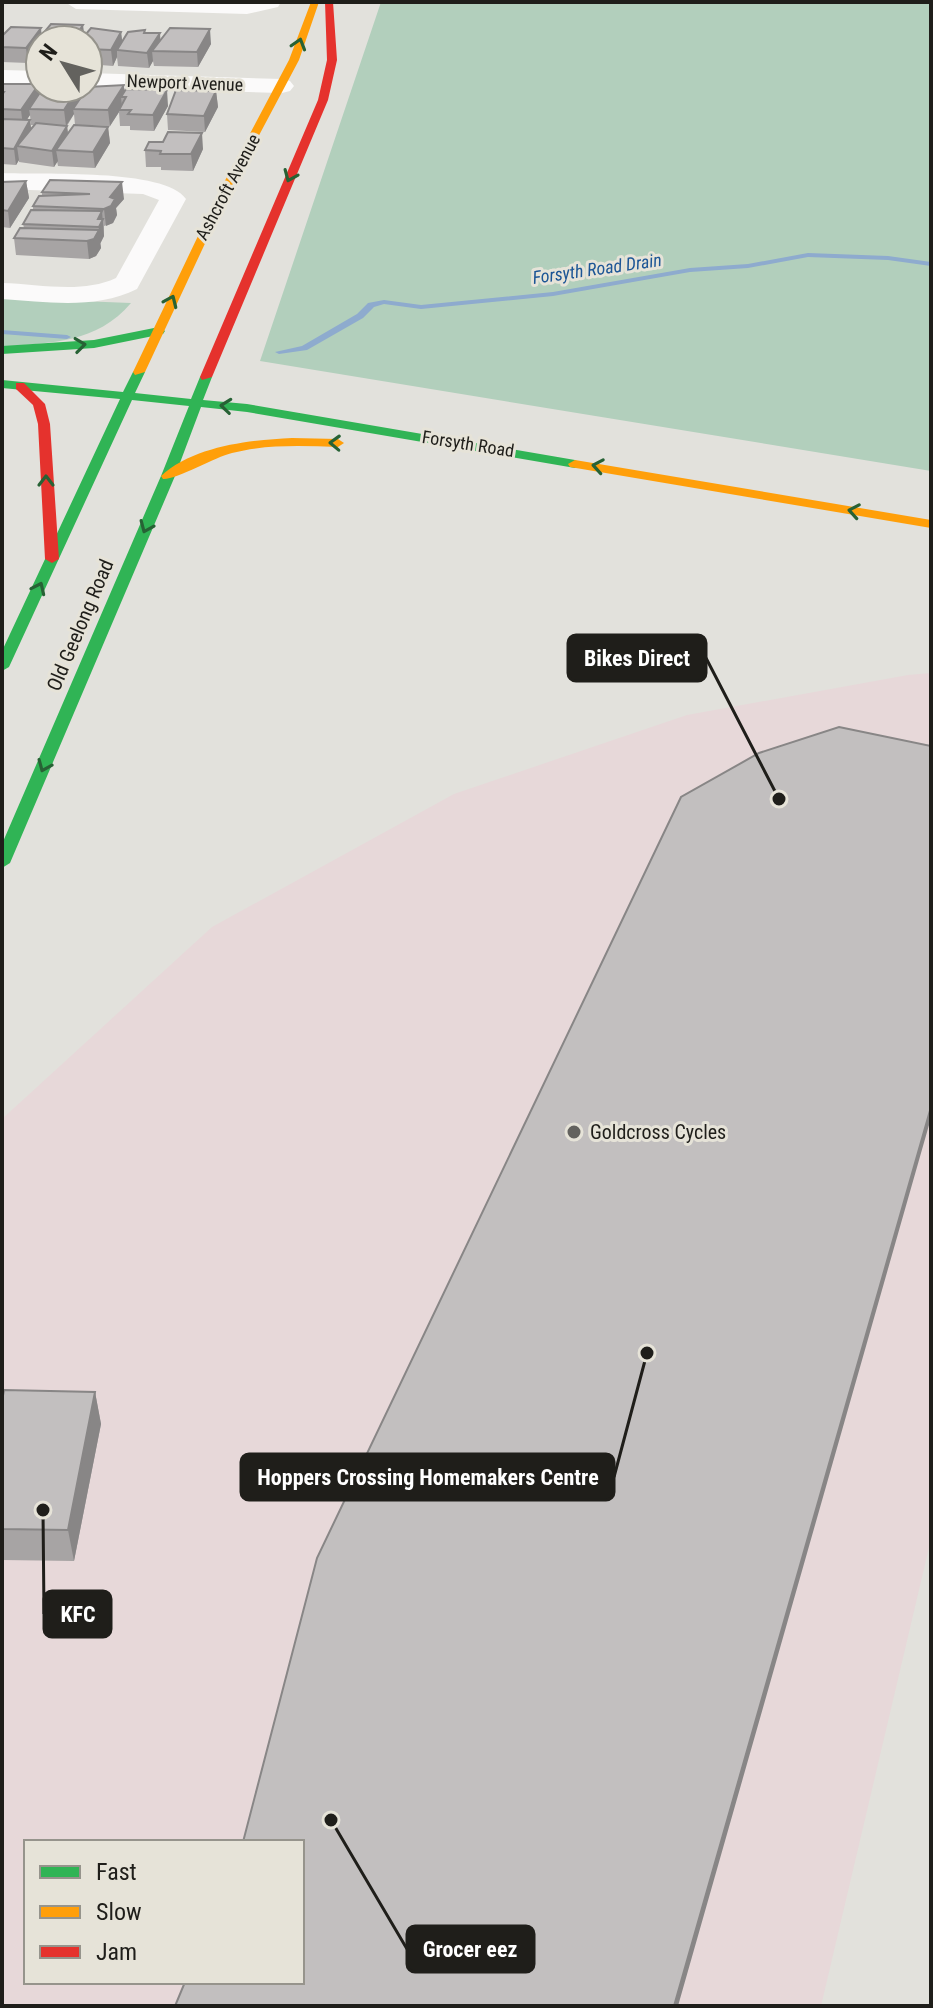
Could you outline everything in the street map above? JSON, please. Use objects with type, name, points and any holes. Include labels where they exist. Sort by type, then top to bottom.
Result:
[{"type":"main road","name":"Ashcroft Avenue","points":[[125,396],[225,190],[292,90],[315,2]]},
{"type":"main road","points":[[206,377],[323,100],[329,74],[332,28],[329,2]]},
{"type":"main road","points":[[292,90],[329,74]]},
{"type":"main road","points":[[2,350],[70,347],[159,331]]},
{"type":"main road","points":[[2,362],[46,365]]},
{"type":"main road","points":[[114,370],[162,374]]},
{"type":"main road","points":[[184,376],[231,380]]},
{"type":"main road","name":"Old Geelong Road","points":[[2,863],[168,476],[206,377]]},
{"type":"main road","points":[[11,385],[39,404],[44,424],[52,559]]},
{"type":"main road","name":"Forsyth Road","points":[[11,385],[195,402],[497,448],[931,524]]},
{"type":"main road","points":[[2,667],[12,627],[52,559],[125,396]]},
{"type":"main road","points":[[168,476],[200,458],[222,451],[277,444],[317,442],[497,448]]},
{"type":"street","points":[[76,2],[247,7],[270,2]]},
{"type":"street","points":[[2,77],[24,78]]},
{"type":"street","name":"Newport Avenue","points":[[104,81],[292,90]]},
{"type":"street","points":[[2,85],[24,86]]},
{"type":"street","name":"Newport Avenue","points":[[104,88],[292,90]]},
{"type":"street","points":[[2,181],[145,186],[165,192],[173,199],[122,286],[89,294],[2,291]]},
{"type":"shaded area","points":[[931,673],[931,1539],[821,2006],[2,2006],[2,1119],[212,927],[454,794],[687,715]]},
{"type":"green space","points":[[381,2],[931,2],[931,471],[260,361]]},
{"type":"green space","points":[[2,298],[131,303],[88,334],[56,342],[2,347]]},
{"type":"building","points":[[11,27],[24,27],[24,48],[2,47],[2,36]]},
{"type":"building","points":[[170,28],[210,29],[197,52],[152,51]]},
{"type":"building","points":[[104,30],[121,32],[111,50],[104,50]]},
{"type":"building","points":[[145,30],[144,33],[160,33],[147,53],[117,50],[128,32]]},
{"type":"building","points":[[2,84],[24,84],[25,104],[21,110],[2,109]]},
{"type":"building","points":[[124,85],[108,110],[73,109],[76,104],[104,104],[104,86]]},
{"type":"building","points":[[126,89],[167,90],[153,115],[128,114],[131,110],[119,110],[126,97],[121,97]]},
{"type":"building","points":[[176,90],[216,91],[204,116],[167,114]]},
{"type":"building","points":[[32,104],[68,104],[64,110],[29,109]]},
{"type":"building","points":[[2,119],[30,120],[14,149],[2,148]]},
{"type":"building","points":[[36,123],[67,126],[52,151],[17,146]]},
{"type":"building","points":[[74,125],[108,127],[93,152],[56,150]]},
{"type":"building","points":[[168,132],[202,133],[191,154],[160,154],[161,151],[145,150],[149,142],[163,142]]},
{"type":"building","points":[[50,180],[122,182],[110,197],[115,199],[111,206],[104,209],[33,206],[39,196],[90,194],[42,192]]},
{"type":"building","points":[[26,181],[8,211],[2,210],[2,182]]},
{"type":"building","points":[[31,210],[102,211],[98,219],[103,219],[99,227],[23,224]]},
{"type":"building","points":[[20,228],[99,230],[94,239],[87,241],[14,238]]},
{"type":"building","points":[[839,727],[931,746],[931,1107],[674,2006],[175,2006],[184,1984],[304,1984],[304,1840],[244,1840],[317,1558],[681,797],[759,753]]},
{"type":"building","points":[[4,1390],[95,1392],[68,1530],[2,1529]]},
{"type":"waterway","name":"Forsyth Road Drain","points":[[279,352],[304,348],[360,316],[371,305],[384,302],[421,307],[553,294],[690,270],[748,266],[808,255],[888,258],[931,264]]},
{"type":"waterway","name":"Forsyth Road Drain","points":[[2,332],[67,337]]},
{"type":"traffic: fast","points":[[2,350],[94,344],[159,331]]},
{"type":"traffic: fast","points":[[2,667],[139,372]]},
{"type":"traffic: fast","points":[[2,863],[168,476],[206,377]]},
{"type":"traffic: fast","points":[[2,384],[247,408],[575,464]]},
{"type":"traffic: slow","points":[[139,372],[225,190],[294,60],[315,2]]},
{"type":"traffic: slow","points":[[168,476],[209,456],[250,445],[338,443]]},
{"type":"traffic: slow","points":[[575,464],[931,524]]},
{"type":"traffic: jam","points":[[206,377],[323,100],[332,60],[329,2]]},
{"type":"traffic: jam","points":[[20,386],[39,404],[44,424],[52,559]]},
{"type":"place","name":"Bikes Direct","points":[[779,799]]},
{"type":"place","name":"Goldcross Cycles","points":[[574,1132]]},
{"type":"place","name":"Hoppers Crossing Homemakers Centre","points":[[647,1353]]},
{"type":"place","name":"KFC","points":[[43,1510]]},
{"type":"place","name":"Grocer eez","points":[[331,1820]]}]
